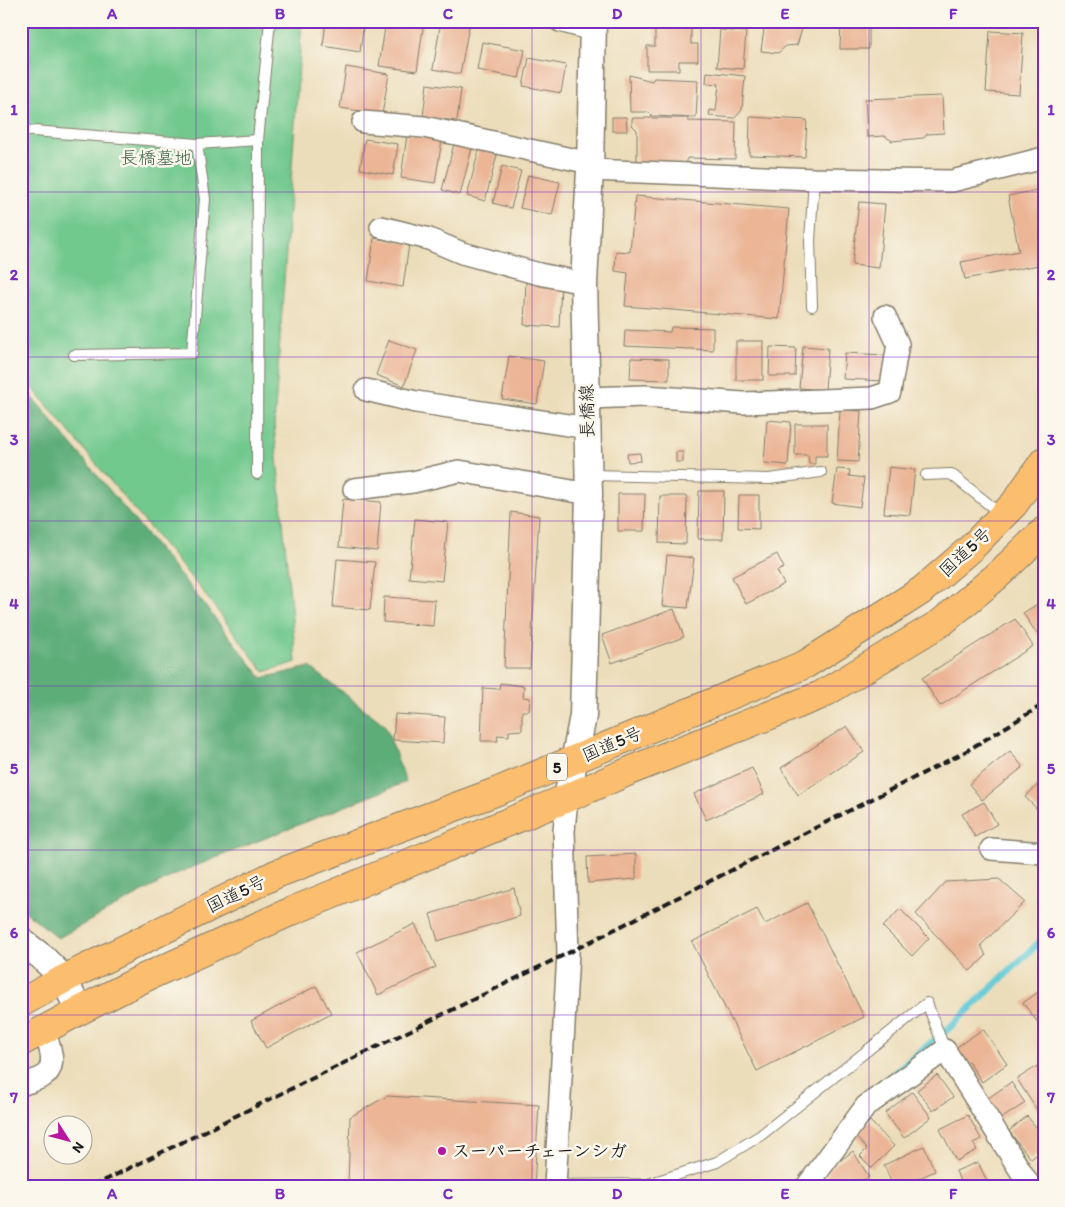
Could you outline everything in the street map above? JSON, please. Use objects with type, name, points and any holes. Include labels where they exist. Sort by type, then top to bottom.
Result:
[{"type":"highway","name":"国道5号","points":[[21,1003],[64,979],[276,874],[498,791],[806,664],[921,591],[971,548],[1014,504],[1044,461]]},
{"type":"highway","name":"国道5号","points":[[32,1036],[146,977],[292,911],[638,767],[821,696],[942,622],[997,576],[1044,531]]},
{"type":"street","points":[[560,21],[593,25]]},
{"type":"street","name":"長橋線","points":[[567,798],[583,716],[589,485],[584,283],[590,166],[593,25]]},
{"type":"street","points":[[363,122],[424,126],[590,166],[814,179],[952,181],[1044,158]]},
{"type":"street","points":[[381,227],[429,239],[462,253],[539,274],[584,283]]},
{"type":"street","points":[[587,398],[645,396],[743,403],[872,398],[890,392],[898,344],[885,316]]},
{"type":"street","points":[[366,390],[416,402],[588,428]]},
{"type":"street","points":[[354,489],[413,482],[459,471],[589,485]]},
{"type":"street","points":[[555,1185],[568,953],[564,831],[567,798]]},
{"type":"street","points":[[991,849],[1044,854]]},
{"type":"street","points":[[21,941],[42,957],[64,979],[79,1011]]},
{"type":"street","points":[[21,1085],[44,1076],[51,1066],[52,1057],[32,1036]]},
{"type":"street","points":[[807,1186],[866,1106],[945,1050],[1030,1186]]},
{"type":"street","points":[[1034,1186],[1044,1176]]},
{"type":"lane","points":[[257,474],[258,140],[270,21]]},
{"type":"lane","points":[[21,130],[197,144],[258,140]]},
{"type":"lane","points":[[74,355],[192,353],[205,199],[197,144]]},
{"type":"lane","points":[[812,306],[810,240],[814,179]]},
{"type":"lane","points":[[589,485],[769,479],[822,472]]},
{"type":"lane","points":[[926,475],[951,474],[1002,515]]},
{"type":"lane","points":[[555,1185],[648,1184],[717,1162],[761,1135],[927,1003],[945,1050]]},
{"type":"green space","name":"長橋墓地","points":[[21,21],[302,21],[274,425],[296,662],[264,672],[204,593],[31,386],[21,350]]},
{"type":"green space","points":[[21,376],[24,387],[198,597],[262,678],[310,667],[385,725],[406,782],[178,873],[58,938],[21,908]]},
{"type":"building","points":[[326,21],[364,21],[360,52],[323,46]]},
{"type":"building","points":[[386,21],[424,21],[417,71],[379,66]]},
{"type":"building","points":[[441,21],[470,21],[460,74],[433,69]]},
{"type":"building","points":[[765,21],[804,23],[797,45],[786,46],[778,53],[761,51]]},
{"type":"building","points":[[841,21],[869,21],[869,49],[840,49]]},
{"type":"building","points":[[655,26],[691,26],[691,44],[698,44],[698,61],[679,61],[679,70],[647,70],[647,46],[655,46]]},
{"type":"building","points":[[720,30],[746,32],[743,69],[717,67]]},
{"type":"building","points":[[990,31],[1023,33],[1019,94],[986,92]]},
{"type":"building","points":[[482,42],[525,50],[519,78],[477,70]]},
{"type":"building","points":[[529,58],[566,65],[561,93],[523,86]]},
{"type":"building","points":[[346,67],[389,74],[382,114],[340,108]]},
{"type":"building","points":[[707,72],[745,76],[742,110],[735,118],[709,116],[710,110],[716,111],[719,84],[706,83]]},
{"type":"building","points":[[629,75],[652,81],[654,78],[698,80],[696,118],[652,116],[648,112],[630,112]]},
{"type":"building","points":[[427,84],[461,89],[457,121],[423,117]]},
{"type":"building","points":[[942,96],[944,133],[927,134],[924,138],[892,141],[885,136],[867,137],[865,99]]},
{"type":"building","points":[[612,117],[626,117],[627,131],[612,131]]},
{"type":"building","points":[[750,117],[807,120],[805,157],[749,155]]},
{"type":"building","points":[[632,118],[688,118],[688,121],[736,122],[735,159],[687,158],[687,164],[637,163],[637,130],[632,125]]},
{"type":"building","points":[[407,135],[442,140],[435,183],[401,178]]},
{"type":"building","points":[[365,139],[398,144],[393,175],[360,169]]},
{"type":"building","points":[[454,144],[472,148],[460,195],[442,190]]},
{"type":"building","points":[[479,150],[497,155],[485,201],[467,196]]},
{"type":"building","points":[[502,166],[521,171],[511,208],[493,203]]},
{"type":"building","points":[[528,175],[560,182],[552,215],[520,208]]},
{"type":"building","points":[[1042,189],[1044,200],[1044,264],[965,279],[961,262],[1019,251],[1008,196]]},
{"type":"building","points":[[635,196],[789,209],[779,319],[625,306],[628,273],[615,271],[616,251],[630,252]]},
{"type":"building","points":[[859,202],[885,204],[879,268],[852,265]]},
{"type":"building","points":[[374,238],[409,244],[403,287],[368,281]]},
{"type":"building","points":[[526,282],[561,284],[559,327],[524,325]]},
{"type":"building","points":[[671,327],[713,328],[713,350],[624,346],[625,330],[670,332]]},
{"type":"building","points":[[389,340],[417,350],[404,386],[376,375]]},
{"type":"building","points":[[736,341],[763,341],[763,380],[736,380]]},
{"type":"building","points":[[803,346],[828,348],[825,390],[799,388]]},
{"type":"building","points":[[770,347],[796,348],[795,376],[769,376]]},
{"type":"building","points":[[845,353],[885,355],[884,381],[843,379]]},
{"type":"building","points":[[509,356],[544,361],[537,404],[502,399]]},
{"type":"building","points":[[631,358],[669,359],[669,380],[630,379]]},
{"type":"building","points":[[840,410],[861,411],[858,462],[837,461]]},
{"type":"building","points":[[767,420],[791,422],[788,465],[764,463]]},
{"type":"building","points":[[795,424],[827,424],[827,456],[815,456],[815,464],[809,464],[808,455],[795,455]]},
{"type":"building","points":[[676,452],[683,452],[683,462],[676,462]]},
{"type":"building","points":[[640,453],[641,461],[628,462],[627,454]]},
{"type":"building","points":[[889,467],[915,470],[910,515],[884,513]]},
{"type":"building","points":[[837,469],[850,470],[849,476],[864,478],[860,507],[832,503]]},
{"type":"building","points":[[699,491],[724,491],[723,539],[698,539]]},
{"type":"building","points":[[618,494],[645,494],[644,531],[618,531]]},
{"type":"building","points":[[739,495],[759,495],[759,529],[738,528]]},
{"type":"building","points":[[660,496],[687,496],[686,544],[659,543]]},
{"type":"building","points":[[343,499],[381,502],[377,551],[339,547]]},
{"type":"building","points":[[511,512],[539,516],[530,668],[504,668]]},
{"type":"building","points":[[415,519],[448,522],[442,581],[409,578]]},
{"type":"building","points":[[777,554],[784,568],[777,571],[784,584],[746,604],[732,577]]},
{"type":"building","points":[[667,555],[694,558],[688,608],[662,606]]},
{"type":"building","points":[[337,559],[375,562],[370,610],[333,607]]},
{"type":"building","points":[[384,597],[435,600],[433,626],[383,622]]},
{"type":"building","points":[[1044,600],[1044,644],[1023,613]]},
{"type":"building","points":[[674,609],[684,637],[612,663],[602,635]]},
{"type":"building","points":[[1015,619],[1033,646],[940,706],[922,678]]},
{"type":"building","points":[[500,683],[524,686],[523,697],[530,698],[529,711],[522,711],[522,730],[509,731],[509,736],[497,735],[498,741],[481,741],[483,688],[499,689]]},
{"type":"building","points":[[395,714],[445,717],[443,743],[393,740]]},
{"type":"building","points":[[847,726],[864,752],[798,795],[781,768]]},
{"type":"building","points":[[1010,751],[1023,767],[982,800],[969,784]]},
{"type":"building","points":[[752,768],[764,794],[706,820],[694,794]]},
{"type":"building","points":[[1044,779],[1044,809],[1041,813],[1025,797]]},
{"type":"building","points":[[984,802],[997,824],[975,837],[962,814]]},
{"type":"building","points":[[636,854],[636,879],[588,883],[587,857]]},
{"type":"building","points":[[999,879],[1025,902],[981,945],[986,956],[970,971],[916,914],[946,882]]},
{"type":"building","points":[[514,888],[520,916],[438,941],[430,914]]},
{"type":"building","points":[[807,903],[864,1017],[757,1071],[692,942],[757,909],[765,924]]},
{"type":"building","points":[[900,909],[929,938],[912,956],[883,927]]},
{"type":"building","points":[[415,924],[436,967],[378,995],[357,952]]},
{"type":"building","points":[[316,986],[331,1013],[266,1048],[251,1021]]},
{"type":"building","points":[[1044,988],[1044,1021],[1039,1024],[1023,1003]]},
{"type":"building","points":[[983,1029],[1007,1064],[982,1082],[968,1061],[964,1064],[954,1049]]},
{"type":"building","points":[[1044,1062],[1044,1121],[1017,1079]]},
{"type":"building","points":[[937,1075],[953,1097],[933,1111],[917,1090]]},
{"type":"building","points":[[1011,1082],[1025,1103],[1001,1119],[987,1099]]},
{"type":"building","points":[[912,1092],[931,1117],[904,1138],[885,1113]]},
{"type":"building","name":"スーパーチェーンシガ","points":[[387,1096],[539,1105],[534,1186],[348,1186],[350,1117]]},
{"type":"building","points":[[968,1115],[981,1139],[973,1143],[977,1150],[956,1161],[940,1129]]},
{"type":"building","points":[[1027,1116],[1044,1137],[1044,1149],[1031,1159],[1009,1131]]},
{"type":"building","points":[[870,1121],[894,1146],[872,1168],[860,1156],[867,1149],[855,1136]]},
{"type":"building","points":[[924,1146],[935,1171],[902,1186],[893,1186],[884,1165]]},
{"type":"building","points":[[853,1151],[869,1177],[853,1186],[830,1186],[826,1180],[829,1169]]},
{"type":"building","points":[[978,1162],[989,1186],[962,1186],[956,1171]]},
{"type":"waterway","points":[[886,1080],[949,1028],[1044,938]]},
{"type":"railway","points":[[93,1186],[568,953],[963,753],[1044,704]]},
{"type":"place","name":"スーパーチェーンシガ","points":[[442,1151]]}]
